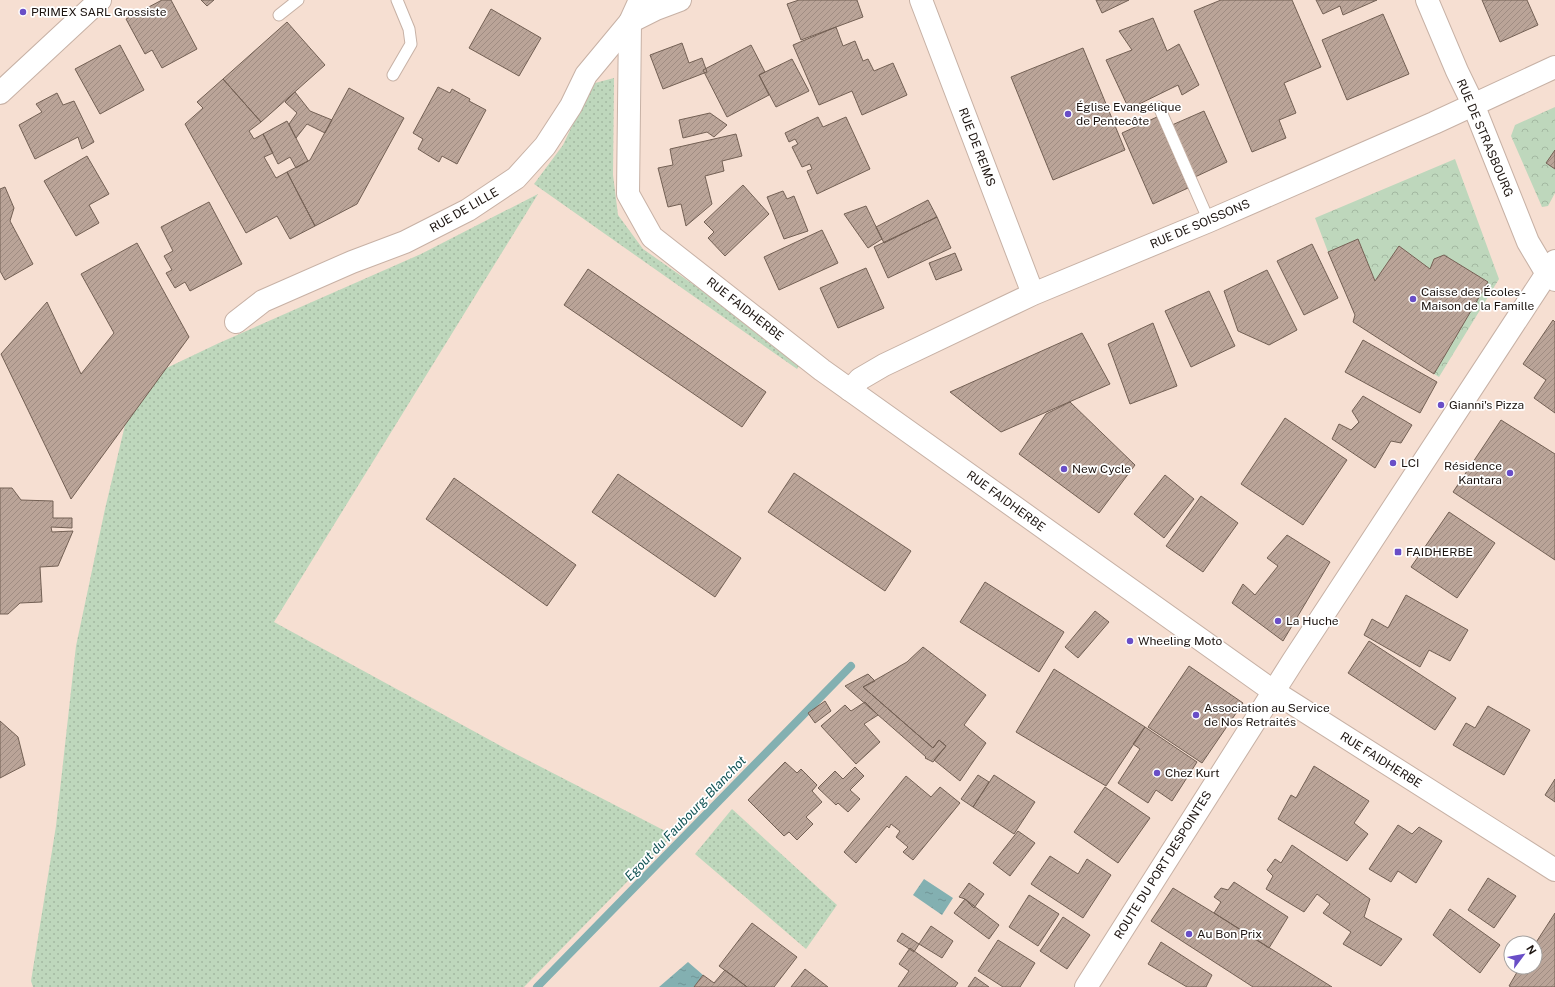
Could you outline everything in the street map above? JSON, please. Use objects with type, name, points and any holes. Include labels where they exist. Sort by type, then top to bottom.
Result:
[{"type":"street","points":[[0,93],[100,0]]},
{"type":"street","points":[[630,22],[640,0]]},
{"type":"street","points":[[630,22],[656,9],[680,0]]},
{"type":"street","name":"RUE DE REIMS","points":[[921,0],[1033,294]]},
{"type":"street","name":"RUE DE STRASBOURG","points":[[1427,0],[1457,71],[1473,104],[1528,242],[1552,272]]},
{"type":"street","name":"RUE DE LILLE","points":[[236,322],[263,301],[352,262],[405,242],[468,210],[516,178],[545,146],[571,106],[586,75],[630,22]]},
{"type":"street","name":"RUE FAIDHERBE","points":[[630,22],[628,194],[652,236],[822,370],[1273,691],[1555,870]]},
{"type":"street","name":"RUE DE SOISSONS","points":[[850,390],[860,379],[884,365],[1033,294],[1209,221],[1458,112],[1555,67]]},
{"type":"street","name":"ROUTE DU PORT DESPOINTES","points":[[1086,987],[1273,691],[1552,272]]},
{"type":"lane","points":[[279,16],[298,0]]},
{"type":"lane","points":[[393,75],[411,44],[409,29],[397,0]]},
{"type":"lane","points":[[1159,108],[1209,221]]},
{"type":"green space","points":[[614,78],[613,175],[618,215],[643,249],[802,361],[797,369],[534,184],[563,145],[581,107],[595,83]]},
{"type":"green space","points":[[1555,107],[1555,193],[1548,206],[1542,207],[1511,136],[1515,125]]},
{"type":"green space","points":[[1455,159],[1499,279],[1439,377],[1434,374],[1488,282],[1444,255],[1434,259],[1430,269],[1399,246],[1375,281],[1358,239],[1328,252],[1315,218]]},
{"type":"green space","points":[[538,194],[274,622],[512,752],[673,835],[524,987],[33,987],[31,981],[56,826],[76,646],[105,509],[135,383],[219,343],[421,254]]},
{"type":"green space","points":[[732,809],[837,905],[806,949],[695,854]]},
{"type":"water","points":[[924,879],[953,898],[942,915],[913,895]]},
{"type":"water","points":[[688,962],[703,975],[694,987],[659,987]]},
{"type":"building","points":[[162,0],[171,0],[197,49],[162,68],[152,50],[145,54],[126,19]]},
{"type":"building","points":[[201,0],[214,0],[207,6]]},
{"type":"building","points":[[799,0],[857,0],[863,17],[801,40],[787,4]]},
{"type":"building","points":[[1096,0],[1129,0],[1102,13]]},
{"type":"building","points":[[1221,0],[1292,0],[1321,67],[1284,83],[1296,113],[1279,120],[1286,138],[1252,152],[1194,11]]},
{"type":"building","points":[[1316,0],[1377,0],[1343,15],[1340,6],[1323,14]]},
{"type":"building","points":[[1482,0],[1527,0],[1538,25],[1500,42]]},
{"type":"building","points":[[491,9],[541,38],[519,76],[469,48]]},
{"type":"building","points":[[1383,14],[1409,74],[1347,100],[1322,40]]},
{"type":"building","points":[[1153,18],[1167,51],[1179,44],[1199,85],[1182,95],[1178,85],[1129,109],[1106,60],[1132,50],[1119,31]]},
{"type":"building","points":[[287,22],[325,65],[261,122],[223,79]]},
{"type":"building","points":[[836,27],[843,46],[855,41],[863,61],[868,59],[874,71],[893,63],[907,95],[862,115],[852,91],[819,105],[793,45]]},
{"type":"building","points":[[682,43],[689,63],[702,58],[707,72],[663,89],[650,55]]},
{"type":"building","points":[[120,45],[144,90],[100,114],[75,69]]},
{"type":"building","points":[[751,45],[765,72],[759,75],[769,95],[727,117],[703,70]]},
{"type":"building","name":"Église Evangélique de Pentecôte","points":[[1083,48],[1125,150],[1053,180],[1011,77]]},
{"type":"building","points":[[792,59],[809,91],[776,107],[759,75]]},
{"type":"building","points":[[223,79],[261,122],[249,131],[254,139],[263,134],[273,153],[264,157],[276,178],[287,172],[315,226],[290,239],[277,216],[246,233],[185,124],[203,108],[197,102]]},
{"type":"building","points":[[438,87],[450,93],[452,89],[470,99],[469,101],[486,110],[457,164],[442,156],[439,162],[418,149],[423,139],[413,133]]},
{"type":"building","points":[[349,88],[404,118],[357,204],[315,226],[287,172],[310,160]]},
{"type":"building","points":[[295,92],[310,111],[332,120],[325,133],[307,124],[296,138],[289,124],[297,113],[285,102]]},
{"type":"building","points":[[57,93],[63,105],[74,101],[94,142],[82,149],[78,137],[35,159],[19,125],[42,112],[36,104]]},
{"type":"building","points":[[1204,111],[1227,162],[1195,177],[1172,125]]},
{"type":"building","points":[[710,113],[727,125],[714,137],[707,132],[683,138],[679,120]]},
{"type":"building","points":[[818,117],[823,127],[846,117],[870,169],[817,194],[807,171],[812,169],[810,164],[802,167],[792,147],[798,144],[795,139],[789,142],[785,133]]},
{"type":"building","points":[[1157,117],[1188,188],[1153,204],[1122,133]]},
{"type":"building","points":[[287,121],[308,161],[296,168],[290,157],[278,164],[263,134]]},
{"type":"building","points":[[736,134],[742,156],[722,161],[724,171],[705,176],[712,204],[686,226],[681,204],[668,207],[658,168],[673,165],[670,149]]},
{"type":"building","points":[[1555,150],[1555,169],[1546,163]]},
{"type":"building","points":[[87,156],[109,194],[89,205],[99,223],[76,236],[44,181]]},
{"type":"building","points":[[743,185],[769,214],[725,256],[708,238],[714,232],[704,222]]},
{"type":"building","points":[[5,187],[14,208],[10,221],[33,264],[5,280],[0,271],[0,189]]},
{"type":"building","points":[[783,191],[787,199],[794,196],[808,231],[784,239],[767,197]]},
{"type":"building","points":[[928,200],[937,217],[884,243],[876,227]]},
{"type":"building","points":[[209,202],[242,264],[190,291],[185,282],[175,288],[166,273],[172,270],[164,256],[173,251],[161,227]]},
{"type":"building","points":[[866,206],[882,239],[868,248],[844,214]]},
{"type":"building","points":[[937,217],[951,248],[888,278],[874,247]]},
{"type":"building","points":[[822,230],[838,263],[779,290],[764,257]]},
{"type":"building","name":"Caisse des Écoles - Maison de la Famille","points":[[1358,239],[1375,281],[1399,246],[1430,269],[1434,259],[1444,255],[1488,282],[1434,374],[1353,322],[1355,315],[1328,252]]},
{"type":"building","points":[[137,243],[189,337],[71,499],[1,354],[47,302],[81,374],[114,333],[81,274]]},
{"type":"building","points":[[1312,244],[1338,298],[1304,315],[1277,261]]},
{"type":"building","points":[[955,253],[962,270],[936,280],[929,263]]},
{"type":"building","points":[[866,268],[884,308],[838,328],[820,288]]},
{"type":"building","points":[[588,269],[766,392],[742,427],[564,305]]},
{"type":"building","points":[[1267,270],[1297,330],[1269,345],[1238,331],[1224,291]]},
{"type":"building","points":[[1209,291],[1235,346],[1191,367],[1165,311]]},
{"type":"building","points":[[1553,320],[1555,322],[1555,413],[1534,398],[1546,380],[1523,364]]},
{"type":"building","points":[[1153,323],[1177,386],[1130,404],[1108,344]]},
{"type":"building","points":[[1082,333],[1110,384],[1001,432],[950,392]]},
{"type":"building","points":[[1363,340],[1437,382],[1420,413],[1345,372]]},
{"type":"building","points":[[1363,396],[1412,425],[1401,443],[1391,441],[1375,468],[1332,439],[1339,424],[1351,430],[1359,422],[1352,411]]},
{"type":"building","points":[[1070,402],[1135,465],[1099,513],[1019,454],[1046,414]]},
{"type":"building","points":[[1285,418],[1347,460],[1303,525],[1241,484]]},
{"type":"building","name":"Résidence Kantara","points":[[1501,420],[1555,454],[1555,560],[1453,492]]},
{"type":"building","points":[[794,473],[911,551],[885,591],[768,512]]},
{"type":"building","points":[[618,474],[741,558],[715,597],[592,512]]},
{"type":"building","points":[[1165,475],[1194,499],[1164,538],[1134,514]]},
{"type":"building","points":[[454,478],[576,565],[547,606],[426,519]]},
{"type":"building","points":[[0,488],[12,488],[21,500],[53,501],[53,518],[72,518],[72,528],[51,527],[52,532],[73,531],[58,566],[40,567],[42,602],[20,603],[8,614],[0,614]]},
{"type":"building","points":[[1201,496],[1238,523],[1203,572],[1166,546]]},
{"type":"building","points":[[1449,512],[1495,543],[1457,598],[1411,567]]},
{"type":"building","points":[[1287,535],[1330,562],[1283,641],[1232,603],[1243,584],[1255,595],[1278,566],[1267,558]]},
{"type":"building","points":[[985,582],[1064,632],[1039,672],[960,622]]},
{"type":"building","points":[[1406,595],[1468,630],[1450,661],[1429,650],[1420,667],[1364,635],[1372,619],[1388,628]]},
{"type":"building","points":[[1095,611],[1109,622],[1078,658],[1065,647]]},
{"type":"building","points":[[1369,641],[1456,698],[1435,730],[1348,673]]},
{"type":"building","points":[[923,647],[986,695],[964,725],[986,743],[960,781],[934,760],[946,746],[939,740],[933,748],[863,687],[907,662]]},
{"type":"building","name":"Association au Service de Nos Retraités","points":[[1189,666],[1243,703],[1202,763],[1148,727]]},
{"type":"building","points":[[1054,669],[1145,727],[1106,786],[1016,732]]},
{"type":"building","points":[[868,674],[875,681],[863,687],[933,748],[939,740],[946,746],[933,762],[925,758],[926,757],[845,686]]},
{"type":"building","points":[[825,701],[831,711],[815,723],[808,713]]},
{"type":"building","points":[[865,702],[878,715],[864,724],[880,742],[856,764],[821,726],[845,705],[851,711]]},
{"type":"building","points":[[1488,706],[1530,730],[1504,775],[1453,745],[1466,723],[1475,728]]},
{"type":"building","points":[[0,721],[18,737],[25,765],[0,778]]},
{"type":"building","name":"Chez Kurt","points":[[1145,727],[1197,762],[1172,801],[1156,790],[1148,803],[1118,783],[1140,749],[1133,744]]},
{"type":"building","points":[[785,762],[797,773],[801,769],[817,785],[812,791],[822,802],[806,817],[813,824],[797,840],[789,832],[784,836],[748,800]]},
{"type":"building","points":[[1314,766],[1369,801],[1354,823],[1368,834],[1347,861],[1278,819],[1291,795],[1296,798]]},
{"type":"building","points":[[855,767],[864,776],[850,790],[860,799],[848,812],[838,803],[836,805],[818,788],[835,771],[843,779]]},
{"type":"building","points":[[978,775],[989,782],[973,807],[961,799]]},
{"type":"building","points":[[994,775],[1035,802],[1014,834],[973,807]]},
{"type":"building","points":[[906,776],[931,797],[940,787],[960,803],[913,860],[903,852],[908,847],[896,837],[900,831],[891,824],[889,828],[887,826],[856,863],[844,852]]},
{"type":"building","points":[[1555,779],[1555,802],[1545,795]]},
{"type":"building","points":[[1105,787],[1150,818],[1118,863],[1074,832]]},
{"type":"building","points":[[1398,825],[1412,834],[1419,827],[1442,841],[1416,883],[1398,871],[1391,882],[1369,869]]},
{"type":"building","points":[[1018,831],[1035,843],[1010,876],[993,863]]},
{"type":"building","points":[[1292,845],[1370,899],[1364,917],[1402,939],[1381,966],[1343,944],[1351,932],[1323,913],[1330,904],[1317,894],[1304,912],[1266,889],[1273,876],[1267,870],[1275,859],[1281,863]]},
{"type":"building","points":[[1050,856],[1078,874],[1087,859],[1111,875],[1083,918],[1031,884]]},
{"type":"building","points":[[1488,878],[1516,896],[1494,928],[1468,910]]},
{"type":"building","points":[[1234,882],[1288,917],[1269,948],[1214,913],[1221,902],[1214,897],[1221,888],[1228,890]]},
{"type":"building","points":[[969,883],[984,894],[974,908],[965,899],[959,897]]},
{"type":"building","points":[[1173,888],[1332,987],[1253,987],[1151,921]]},
{"type":"building","points":[[1029,895],[1059,914],[1038,946],[1009,927]]},
{"type":"building","points":[[965,899],[999,925],[989,939],[954,913]]},
{"type":"building","points":[[1450,909],[1500,945],[1480,973],[1433,935]]},
{"type":"building","points":[[1555,913],[1555,987],[1509,986],[1515,975],[1543,975],[1543,935],[1541,935]]},
{"type":"building","points":[[1063,917],[1090,935],[1067,969],[1040,951]]},
{"type":"building","points":[[752,923],[797,957],[774,987],[747,987],[719,966]]},
{"type":"building","points":[[931,926],[953,941],[942,958],[919,944]]},
{"type":"building","points":[[902,933],[919,944],[914,952],[897,941]]},
{"type":"building","points":[[998,940],[1035,963],[1020,987],[1003,987],[978,971]]},
{"type":"building","points":[[1161,942],[1212,975],[1206,987],[1187,987],[1148,964]]},
{"type":"building","points":[[910,948],[958,983],[955,987],[898,987],[909,971],[899,964]]},
{"type":"building","points":[[805,969],[828,987],[791,987]]},
{"type":"building","points":[[725,970],[747,987],[694,987],[703,975],[714,983]]},
{"type":"building","points":[[975,977],[989,987],[968,987]]},
{"type":"waterway","name":"Egout du Faubourg-Blanchot","points":[[537,987],[851,666]]},
{"type":"place","name":"PRIMEX SARL Grossiste","points":[[23,12]]},
{"type":"place","name":"Église Evangélique de Pentecôte","points":[[1068,114]]},
{"type":"place","name":"Caisse des Écoles - Maison de la Famille","points":[[1413,299]]},
{"type":"place","name":"Gianni's Pizza","points":[[1441,405]]},
{"type":"place","name":"LCI","points":[[1393,463]]},
{"type":"place","name":"New Cycle","points":[[1064,469]]},
{"type":"place","name":"Résidence Kantara","points":[[1510,473]]},
{"type":"place","name":"FAIDHERBE","points":[[1398,552]]},
{"type":"place","name":"La Huche","points":[[1278,621]]},
{"type":"place","name":"Wheeling Moto","points":[[1130,641]]},
{"type":"place","name":"Association au Service de Nos Retraités","points":[[1196,715]]},
{"type":"place","name":"Chez Kurt","points":[[1157,773]]},
{"type":"place","name":"Au Bon Prix","points":[[1189,934]]}]
